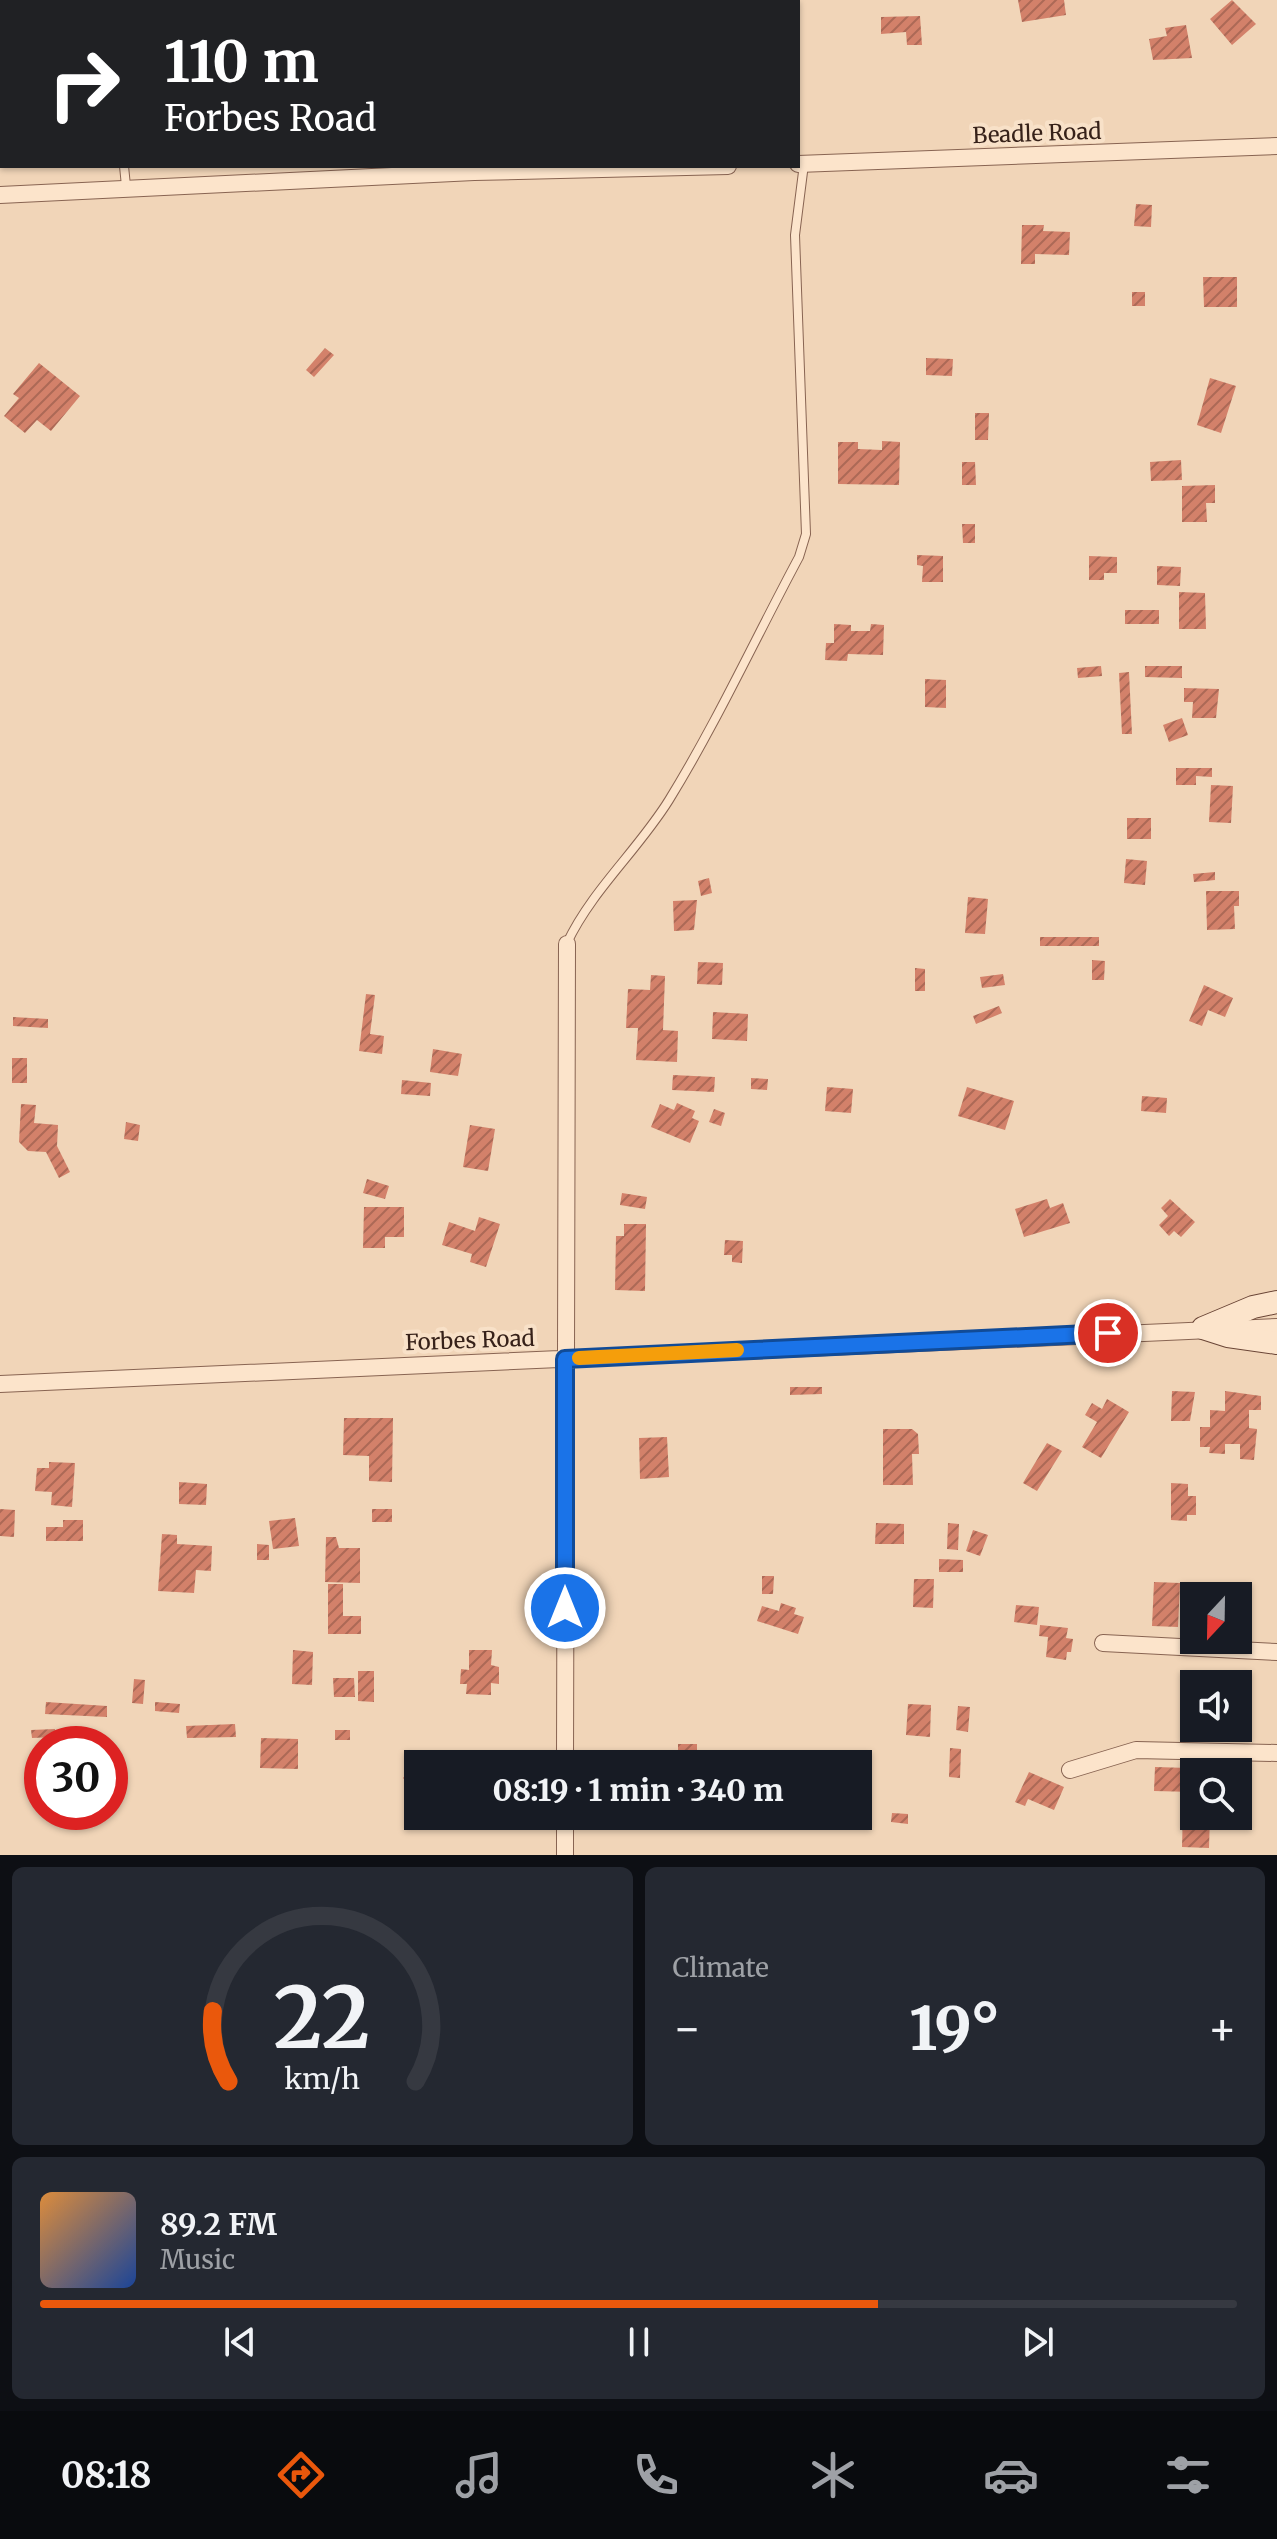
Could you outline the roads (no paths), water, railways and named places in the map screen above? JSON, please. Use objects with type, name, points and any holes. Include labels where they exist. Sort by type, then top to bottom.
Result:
[{"type":"main road","points":[[1203,1328],[1253,1307],[1277,1302]]},
{"type":"main road","points":[[1203,1328],[1228,1336],[1277,1343]]},
{"type":"street","name":"Beadle Road","points":[[801,164],[1277,146]]},
{"type":"street","points":[[0,195],[474,169],[559,168]]},
{"type":"street","points":[[565,1750],[567,944]]},
{"type":"street","name":"Forbes Road","points":[[0,1384],[1277,1327]]},
{"type":"street","points":[[1103,1643],[1277,1652]]},
{"type":"street","points":[[1070,1770],[1136,1750],[1277,1753]]},
{"type":"street","points":[[565,1830],[565,1855]]},
{"type":"lane","points":[[567,944],[581,913],[643,839],[670,798],[799,557],[806,534],[795,235],[801,164]]},
{"type":"lane","points":[[124,168],[126,186]]}]
